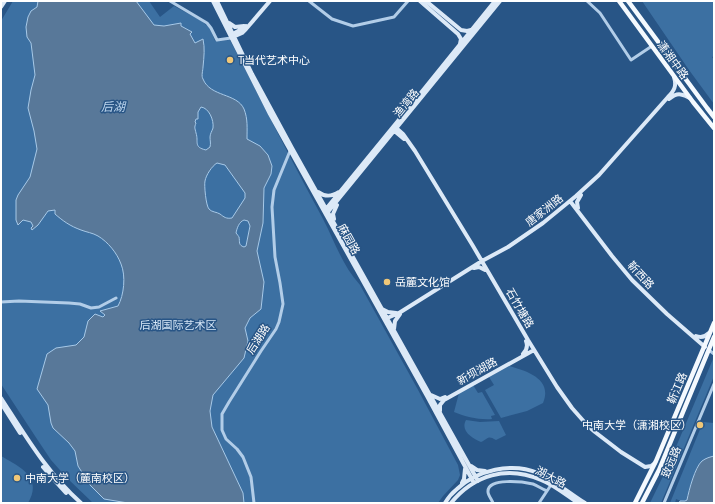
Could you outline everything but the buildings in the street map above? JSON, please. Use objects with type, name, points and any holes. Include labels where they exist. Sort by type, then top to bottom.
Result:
[{"type":"main road","name":"潇湘中路","points":[[619,1],[690,98],[714,128]]},
{"type":"main road","name":"潇湘中路","points":[[628,1],[714,117]]},
{"type":"main road","name":"靳江路","points":[[635,503],[648,480],[701,356],[709,348],[714,324]]},
{"type":"main road","points":[[642,503],[659,470],[714,337]]},
{"type":"street","points":[[1,7],[5,1]]},
{"type":"street","points":[[170,1],[206,23],[211,28],[217,40],[232,36],[246,27],[270,1]]},
{"type":"street","name":"麻园路","points":[[213,1],[232,36],[270,114],[316,190],[326,212],[335,223],[386,320],[394,330],[442,416],[474,480]]},
{"type":"street","name":"麻园路","points":[[217,1],[232,36],[291,149],[466,463]]},
{"type":"street","points":[[239,47],[239,40],[246,27],[267,1]]},
{"type":"street","points":[[309,1],[332,19],[353,26],[394,17],[408,1]]},
{"type":"street","points":[[420,1],[458,34],[461,39],[460,45]]},
{"type":"street","points":[[426,1],[461,30],[467,31],[473,28]]},
{"type":"street","name":"渔湾路","points":[[326,212],[342,196],[386,142],[495,1]]},
{"type":"street","name":"渔湾路","points":[[326,212],[344,188],[406,118],[500,1]]},
{"type":"street","points":[[587,1],[600,13],[631,60],[652,46]]},
{"type":"street","points":[[227,22],[235,27],[246,27]]},
{"type":"street","name":"唐家洲路","points":[[488,258],[530,235],[564,208],[595,179],[673,92],[676,83],[673,75]]},
{"type":"street","name":"唐家洲路","points":[[386,320],[543,223],[581,195],[613,163],[669,100],[678,94],[690,98]]},
{"type":"street","points":[[406,118],[402,126],[406,139]]},
{"type":"street","name":"石竹塘路","points":[[395,129],[406,139],[478,255],[526,341],[565,399],[591,429],[612,446],[644,466],[651,466],[656,462]]},
{"type":"street","points":[[386,142],[395,136],[400,136],[406,139]]},
{"type":"street","name":"后湖路","points":[[254,503],[251,477],[243,457],[226,439],[222,430],[222,414],[279,322],[283,304],[275,256],[272,207],[274,190],[291,149]]},
{"type":"street","points":[[316,190],[322,195],[328,196],[335,194],[344,188]]},
{"type":"street","points":[[564,208],[571,206],[577,208],[577,202],[581,195]]},
{"type":"street","points":[[335,223],[333,217],[334,210],[342,196]]},
{"type":"street","name":"靳西路","points":[[572,201],[612,256],[632,280],[666,314],[709,348]]},
{"type":"street","name":"靳西路","points":[[577,208],[637,282],[668,313],[709,348]]},
{"type":"street","points":[[478,255],[488,258],[486,270],[479,267],[474,267],[478,260],[478,255]]},
{"type":"street","name":"石竹塘路","points":[[486,270],[537,359],[562,399],[578,420],[601,441],[646,471],[648,480]]},
{"type":"street","points":[[1,302],[19,301],[69,303],[80,304],[91,308],[99,307],[116,298]]},
{"type":"street","points":[[381,308],[388,312],[399,313],[394,321],[394,330]]},
{"type":"street","points":[[696,336],[704,337],[709,334],[712,329]]},
{"type":"street","points":[[523,355],[527,348],[526,341]]},
{"type":"street","points":[[699,341],[702,349],[701,356]]},
{"type":"street","points":[[709,348],[714,354]]},
{"type":"street","name":"新坝湖路","points":[[429,392],[438,398],[444,398],[532,350]]},
{"type":"street","points":[[523,355],[530,354],[537,359]]},
{"type":"street","name":"新坝湖路","points":[[442,416],[440,407],[444,400],[523,355]]},
{"type":"street","name":"致远路","points":[[665,503],[714,384]]},
{"type":"street","points":[[665,503],[714,387]]},
{"type":"street","points":[[1,398],[46,466],[57,480],[81,503]]},
{"type":"street","points":[[1,403],[47,472],[77,503]]},
{"type":"street","points":[[445,503],[464,479],[466,463],[477,470],[489,471]]},
{"type":"street","points":[[456,489],[489,471],[497,469],[520,468],[536,472],[547,478],[584,503]]},
{"type":"street","name":"湖大路","points":[[451,503],[474,480],[496,474],[515,473],[534,477],[551,485],[578,503]]},
{"type":"street","points":[[493,503],[488,493],[490,487],[493,484],[505,481],[525,482],[547,491]]},
{"type":"street","points":[[539,503],[551,485]]},
{"type":"green space","name":"后湖国际艺术区","points":[[13,1],[149,1],[160,17],[174,6],[200,20],[210,28],[215,41],[230,40],[348,269],[360,285],[458,465],[460,475],[458,480],[438,503],[93,503],[51,460],[1,384],[1,21]]},
{"type":"green space","points":[[642,1],[714,1],[714,56],[712,57],[714,60],[714,104],[689,70]]},
{"type":"green space","points":[[713,359],[714,376],[661,503],[650,503],[668,466]]},
{"type":"green space","points":[[509,366],[536,377],[544,388],[545,395],[543,403],[527,411],[501,418],[485,390],[494,385],[489,377]]},
{"type":"green space","points":[[473,385],[478,393],[482,392],[495,415],[491,416],[492,419],[473,418],[454,412],[459,393]]},
{"type":"green space","points":[[466,420],[480,422],[499,421],[506,435],[496,440],[488,438],[481,442],[468,434],[465,428]]},
{"type":"green space","points":[[703,422],[714,423],[714,456],[703,461],[698,466],[692,480],[687,500],[682,501],[676,499],[675,503],[670,503]]},
{"type":"green space","name":"中南大学（麓南校区）","points":[[1,456],[22,469],[31,480],[33,486],[32,494],[28,503],[1,503]]},
{"type":"water","name":"后湖","points":[[38,1],[136,1],[154,25],[164,26],[181,23],[181,26],[192,32],[190,34],[195,43],[203,39],[204,53],[202,76],[206,85],[241,104],[246,116],[247,139],[260,146],[268,155],[272,166],[271,174],[264,188],[263,223],[257,251],[264,282],[261,309],[250,318],[245,328],[248,341],[244,358],[213,395],[210,411],[212,427],[243,493],[244,503],[128,503],[104,499],[90,485],[78,466],[75,451],[53,428],[48,405],[37,389],[47,354],[56,348],[76,345],[84,337],[88,321],[95,314],[103,317],[105,315],[100,311],[118,306],[122,296],[124,280],[123,269],[115,252],[109,245],[102,238],[67,223],[55,214],[55,210],[48,211],[38,225],[32,230],[31,228],[33,226],[31,222],[23,220],[18,225],[16,220],[16,200],[30,177],[37,149],[28,108],[35,75],[31,43],[27,37],[26,27],[31,11],[37,7]],"holes":[[[201,107],[209,112],[213,125],[210,136],[210,147],[206,150],[198,146],[195,128],[195,122],[196,119],[198,119],[198,112]],[[215,164],[225,165],[245,193],[245,198],[232,218],[225,218],[219,213],[211,211],[208,207],[205,181],[208,173]],[[244,220],[248,221],[250,226],[246,246],[244,247],[240,244],[239,237],[236,233],[238,225]]]},
{"type":"water","points":[[714,456],[714,503],[679,503],[680,501],[687,500],[699,464],[705,459]]},
{"type":"place","name":"T当代艺术中心","points":[[230,60]]},
{"type":"place","name":"岳麓文化馆","points":[[387,282]]},
{"type":"place","name":"中南大学（潇湘校区）","points":[[700,425]]},
{"type":"place","name":"中南大学（麓南校区）","points":[[17,478]]}]
